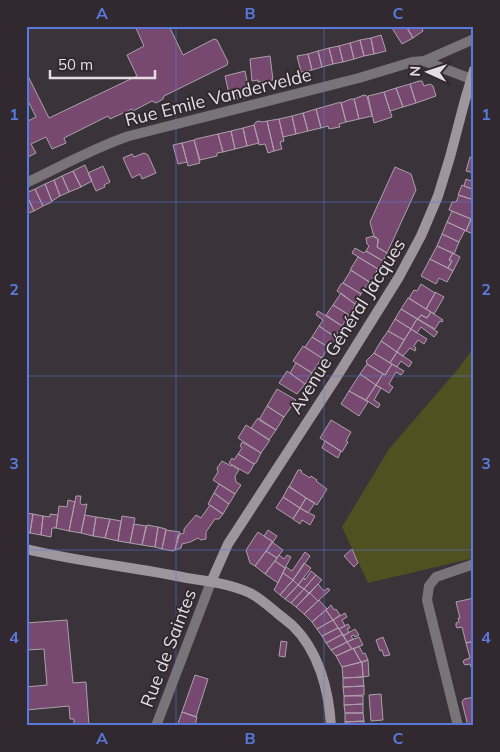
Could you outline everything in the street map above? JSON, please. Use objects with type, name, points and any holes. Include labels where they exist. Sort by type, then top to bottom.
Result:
[{"type":"main road","name":"Avenue Général Jacques","points":[[210,582],[228,544],[399,277],[421,236],[438,196],[472,75]]},
{"type":"main road","points":[[26,549],[210,582],[237,588],[251,594],[267,604],[293,626],[308,646],[322,673],[330,705],[331,726]]},
{"type":"street","name":"Rue Emile Vandervelde","points":[[26,183],[112,141],[359,78],[412,62],[424,61],[474,39]]},
{"type":"street","points":[[424,61],[472,75]]},
{"type":"street","points":[[458,726],[427,600],[430,586],[436,577],[474,564]]},
{"type":"street","name":"Rue de Saintes","points":[[156,726],[210,582]]},
{"type":"green space","points":[[474,347],[474,558],[368,583],[342,527],[389,449],[459,368]]},
{"type":"building","points":[[135,26],[169,26],[183,55],[214,39],[217,40],[228,62],[227,65],[164,96],[163,99],[156,103],[152,101],[133,111],[132,109],[110,119],[108,116],[64,138],[66,143],[52,149],[46,137],[31,144],[36,153],[26,158],[26,122],[36,117],[26,97],[26,72],[49,118],[137,76],[127,55],[144,46]]},
{"type":"building","points":[[395,26],[406,26],[413,38],[402,44],[392,28]]},
{"type":"building","points":[[406,26],[421,26],[423,31],[413,38]]},
{"type":"building","points":[[381,35],[386,51],[374,54],[371,38]]},
{"type":"building","points":[[371,38],[374,54],[364,56],[360,40]]},
{"type":"building","points":[[360,40],[364,56],[354,59],[350,43]]},
{"type":"building","points":[[350,43],[354,59],[343,62],[339,46]]},
{"type":"building","points":[[339,46],[343,62],[333,64],[329,48]]},
{"type":"building","points":[[329,48],[333,64],[322,67],[318,51]]},
{"type":"building","points":[[318,51],[322,67],[312,70],[308,54]]},
{"type":"building","points":[[308,54],[312,70],[301,72],[297,56]]},
{"type":"building","points":[[270,56],[273,80],[252,81],[250,59]]},
{"type":"building","points":[[245,71],[248,97],[237,99],[235,93],[229,94],[225,76]]},
{"type":"building","points":[[422,81],[424,86],[430,84],[433,86],[436,96],[416,103],[410,84]]},
{"type":"building","points":[[410,84],[416,103],[403,107],[396,88]]},
{"type":"building","points":[[396,88],[403,107],[390,111],[384,92]]},
{"type":"building","points":[[384,92],[392,117],[374,123],[368,96]]},
{"type":"building","points":[[364,95],[367,96],[372,116],[359,119],[354,99]]},
{"type":"building","points":[[354,99],[359,119],[346,122],[341,103]]},
{"type":"building","points":[[341,102],[346,122],[339,124],[340,127],[329,129],[328,126],[321,128],[316,109]]},
{"type":"building","points":[[316,109],[321,128],[308,131],[303,113]]},
{"type":"building","points":[[303,113],[308,131],[296,134],[292,116]]},
{"type":"building","points":[[292,116],[296,134],[283,137],[279,119]]},
{"type":"building","points":[[279,119],[284,141],[280,142],[282,149],[274,151],[267,121]]},
{"type":"building","points":[[259,121],[267,121],[274,151],[268,153],[265,144],[259,145],[254,125]]},
{"type":"building","points":[[254,125],[259,143],[247,146],[243,128]]},
{"type":"building","points":[[243,128],[247,146],[235,149],[231,131]]},
{"type":"building","points":[[231,131],[235,149],[223,152],[218,134]]},
{"type":"building","points":[[218,134],[223,152],[217,153],[217,156],[200,160],[194,140]]},
{"type":"building","points":[[194,140],[200,163],[188,166],[182,143]]},
{"type":"building","points":[[182,143],[187,162],[178,164],[173,145]]},
{"type":"building","points":[[144,153],[148,155],[156,173],[142,179],[140,174],[132,178],[123,158],[132,154],[134,157]]},
{"type":"building","points":[[470,157],[474,158],[474,173],[466,171]]},
{"type":"building","points":[[85,165],[92,181],[81,187],[73,171]]},
{"type":"building","points":[[103,166],[110,182],[104,185],[105,187],[96,191],[88,173]]},
{"type":"building","points":[[395,167],[411,174],[416,190],[387,253],[377,247],[378,239],[374,237],[370,222]]},
{"type":"building","points":[[73,171],[81,187],[69,192],[62,176]]},
{"type":"building","points":[[62,176],[69,192],[60,196],[54,180]]},
{"type":"building","points":[[466,179],[474,182],[472,189],[464,186]]},
{"type":"building","points":[[54,180],[60,196],[52,201],[45,184]]},
{"type":"building","points":[[45,184],[52,202],[43,206],[35,189]]},
{"type":"building","points":[[474,184],[474,200],[458,195],[462,185],[472,189]]},
{"type":"building","points":[[35,189],[43,206],[34,211],[26,193]]},
{"type":"building","points":[[26,194],[34,211],[26,214]]},
{"type":"building","points":[[459,195],[474,200],[474,220],[449,210],[452,202],[456,202]]},
{"type":"building","points":[[452,211],[471,219],[466,231],[447,222]]},
{"type":"building","points":[[471,219],[474,220],[473,234],[466,231]]},
{"type":"building","points":[[447,222],[465,230],[459,242],[442,234]]},
{"type":"building","points":[[442,234],[459,242],[454,254],[437,246]]},
{"type":"building","points":[[374,236],[378,239],[377,247],[387,253],[383,261],[366,251],[369,246],[366,238]]},
{"type":"building","points":[[437,246],[453,253],[449,260],[452,261],[448,268],[430,259]]},
{"type":"building","points":[[355,248],[364,253],[366,251],[383,261],[378,269],[352,253]]},
{"type":"building","points":[[453,253],[460,257],[453,271],[448,268],[452,261],[449,260]]},
{"type":"building","points":[[358,257],[378,269],[370,282],[350,270]]},
{"type":"building","points":[[430,259],[453,271],[447,282],[439,278],[436,284],[421,276]]},
{"type":"building","points":[[351,270],[369,282],[361,294],[343,283]]},
{"type":"building","points":[[343,283],[361,294],[355,304],[337,291]]},
{"type":"building","points":[[421,284],[435,293],[426,309],[409,298],[414,290],[417,291]]},
{"type":"building","points":[[435,292],[444,297],[434,314],[426,309]]},
{"type":"building","points":[[341,293],[355,304],[349,315],[333,305]]},
{"type":"building","points":[[408,298],[431,312],[427,318],[421,315],[418,319],[401,309]]},
{"type":"building","points":[[333,305],[349,315],[342,326],[326,315]]},
{"type":"building","points":[[401,309],[417,319],[411,329],[395,319]]},
{"type":"building","points":[[318,311],[342,326],[335,337],[319,326],[323,320],[316,315]]},
{"type":"building","points":[[431,312],[443,320],[442,322],[440,321],[435,329],[418,319],[421,315],[427,318]]},
{"type":"building","points":[[395,319],[411,329],[404,340],[388,331]]},
{"type":"building","points":[[417,319],[438,332],[434,337],[421,327],[417,333],[411,329]]},
{"type":"building","points":[[319,326],[335,337],[334,342],[328,347],[312,337]]},
{"type":"building","points":[[411,329],[427,339],[424,344],[418,340],[414,346],[416,348],[415,351],[410,348],[403,356],[397,352]]},
{"type":"building","points":[[388,331],[404,340],[397,352],[381,341]]},
{"type":"building","points":[[312,337],[328,347],[322,358],[305,347]]},
{"type":"building","points":[[381,341],[397,352],[390,363],[374,353]]},
{"type":"building","points":[[303,346],[322,358],[312,373],[293,361]]},
{"type":"building","points":[[397,352],[412,362],[409,367],[401,361],[397,367],[390,363]]},
{"type":"building","points":[[374,353],[392,364],[385,375],[367,364],[366,361]]},
{"type":"building","points":[[296,363],[312,373],[305,384],[290,373]]},
{"type":"building","points":[[367,364],[383,374],[376,385],[360,374]]},
{"type":"building","points":[[392,364],[404,371],[401,375],[396,372],[389,384],[393,387],[389,393],[376,385]]},
{"type":"building","points":[[287,371],[305,384],[297,394],[279,383]]},
{"type":"building","points":[[360,374],[376,385],[366,400],[349,391]]},
{"type":"building","points":[[376,385],[381,388],[374,400],[380,404],[378,408],[366,400]]},
{"type":"building","points":[[277,389],[296,400],[284,417],[267,406]]},
{"type":"building","points":[[349,391],[368,402],[359,416],[341,404]]},
{"type":"building","points":[[267,406],[284,417],[276,430],[259,420]]},
{"type":"building","points":[[258,418],[276,430],[269,440],[251,428]]},
{"type":"building","points":[[331,420],[351,432],[342,452],[320,438]]},
{"type":"building","points":[[246,425],[270,440],[261,453],[238,438]]},
{"type":"building","points":[[325,441],[341,451],[338,458],[322,448]]},
{"type":"building","points":[[242,442],[261,453],[256,463],[254,464],[238,454],[242,448],[240,446]]},
{"type":"building","points":[[238,454],[254,464],[248,474],[229,463]]},
{"type":"building","points":[[222,461],[239,470],[235,476],[236,482],[241,485],[235,494],[213,480],[218,472],[217,468]]},
{"type":"building","points":[[298,470],[301,470],[302,473],[310,478],[311,476],[327,489],[317,505],[289,487]]},
{"type":"building","points":[[219,484],[235,494],[229,504],[214,493]]},
{"type":"building","points":[[289,486],[306,498],[300,508],[283,497]]},
{"type":"building","points":[[214,493],[229,504],[223,514],[208,504]]},
{"type":"building","points":[[76,496],[81,496],[80,503],[82,505],[87,504],[81,533],[69,531]]},
{"type":"building","points":[[283,497],[300,508],[293,519],[276,508]]},
{"type":"building","points":[[306,498],[315,503],[308,513],[300,508]]},
{"type":"building","points":[[68,500],[75,502],[69,531],[56,528],[59,506],[67,507]]},
{"type":"building","points":[[210,505],[223,514],[219,519],[215,519],[206,532],[206,539],[201,540],[198,538],[182,544],[181,548],[175,550],[178,535],[184,533],[184,529],[196,515],[201,518]]},
{"type":"building","points":[[300,508],[315,516],[310,525],[302,520],[300,524],[293,519]]},
{"type":"building","points":[[26,513],[33,514],[30,533],[26,532]]},
{"type":"building","points":[[33,514],[43,516],[41,535],[30,533]]},
{"type":"building","points":[[50,514],[58,515],[56,528],[52,528],[51,537],[41,535],[43,516],[50,517]]},
{"type":"building","points":[[85,515],[96,517],[93,536],[81,533]]},
{"type":"building","points":[[122,516],[135,518],[130,543],[118,541]]},
{"type":"building","points":[[96,517],[110,519],[105,538],[93,536]]},
{"type":"building","points":[[110,519],[121,521],[118,541],[105,538]]},
{"type":"building","points":[[134,524],[146,526],[142,545],[130,543]]},
{"type":"building","points":[[147,525],[158,527],[155,547],[142,545]]},
{"type":"building","points":[[158,527],[166,529],[162,549],[155,547]]},
{"type":"building","points":[[166,530],[180,532],[175,550],[173,551],[162,549]]},
{"type":"building","points":[[268,530],[277,536],[273,542],[264,536]]},
{"type":"building","points":[[258,532],[273,542],[255,566],[250,563],[246,550]]},
{"type":"building","points":[[272,542],[283,550],[277,558],[266,551]]},
{"type":"building","points":[[352,549],[358,563],[354,567],[344,556]]},
{"type":"building","points":[[266,551],[277,558],[265,574],[255,566]]},
{"type":"building","points":[[305,552],[310,556],[293,580],[283,573],[286,567],[292,571]]},
{"type":"building","points":[[279,555],[284,559],[287,555],[291,557],[285,568],[275,561]]},
{"type":"building","points":[[275,561],[285,568],[278,583],[265,574]]},
{"type":"building","points":[[304,563],[311,568],[298,585],[293,580]]},
{"type":"building","points":[[311,571],[316,575],[304,589],[298,585],[304,578],[305,580]]},
{"type":"building","points":[[283,573],[293,580],[280,595],[274,590]]},
{"type":"building","points":[[316,575],[322,580],[309,593],[304,589]]},
{"type":"building","points":[[293,580],[298,585],[285,599],[280,595]]},
{"type":"building","points":[[318,584],[324,591],[328,588],[330,590],[318,601],[310,593]]},
{"type":"building","points":[[298,585],[304,589],[291,603],[285,599]]},
{"type":"building","points":[[304,589],[309,593],[296,607],[291,603]]},
{"type":"building","points":[[310,593],[318,601],[304,614],[296,607]]},
{"type":"building","points":[[474,598],[474,641],[466,643],[462,627],[457,628],[456,626],[456,623],[459,622],[458,618],[460,618],[456,602]]},
{"type":"building","points":[[319,600],[327,609],[312,622],[304,614]]},
{"type":"building","points":[[331,605],[340,615],[333,620],[326,610]]},
{"type":"building","points":[[326,610],[333,620],[317,629],[312,622]]},
{"type":"building","points":[[345,613],[347,617],[342,620],[345,626],[339,629],[333,620]]},
{"type":"building","points":[[67,620],[73,683],[86,682],[89,726],[74,726],[74,719],[70,719],[69,706],[26,710],[26,687],[47,685],[44,649],[26,650],[26,623]]},
{"type":"building","points":[[333,620],[338,628],[322,636],[317,629]]},
{"type":"building","points":[[348,624],[350,628],[347,629],[349,632],[343,636],[339,629]]},
{"type":"building","points":[[338,628],[343,634],[326,643],[322,636]]},
{"type":"building","points":[[355,629],[359,635],[351,636],[353,639],[347,642],[343,636]]},
{"type":"building","points":[[343,634],[347,642],[331,650],[326,643]]},
{"type":"building","points":[[359,637],[363,645],[352,649],[347,642]]},
{"type":"building","points":[[383,637],[390,655],[384,656],[382,650],[380,651],[376,640]]},
{"type":"building","points":[[281,641],[287,642],[285,657],[279,656]]},
{"type":"building","points":[[474,641],[474,674],[470,664],[465,665],[463,662],[470,658],[466,643]]},
{"type":"building","points":[[347,642],[352,649],[336,656],[331,650]]},
{"type":"building","points":[[359,646],[368,660],[361,662],[354,649]]},
{"type":"building","points":[[353,648],[361,662],[342,667],[336,656]]},
{"type":"building","points":[[368,660],[369,676],[363,677],[362,662]]},
{"type":"building","points":[[362,662],[363,677],[343,678],[342,667]]},
{"type":"building","points":[[195,675],[208,679],[196,717],[182,712]]},
{"type":"building","points":[[363,677],[364,686],[343,687],[343,678]]},
{"type":"building","points":[[364,686],[364,695],[344,696],[343,687]]},
{"type":"building","points":[[381,694],[383,720],[371,721],[369,695]]},
{"type":"building","points":[[344,696],[363,696],[363,704],[344,705]]},
{"type":"building","points":[[474,697],[474,726],[468,726],[462,702],[464,699]]},
{"type":"building","points":[[363,704],[363,713],[345,713],[344,705]]},
{"type":"building","points":[[182,712],[197,717],[195,726],[177,726]]},
{"type":"building","points":[[345,713],[363,713],[364,721],[345,722]]},
{"type":"building","points":[[364,721],[364,726],[346,726],[345,722]]}]
